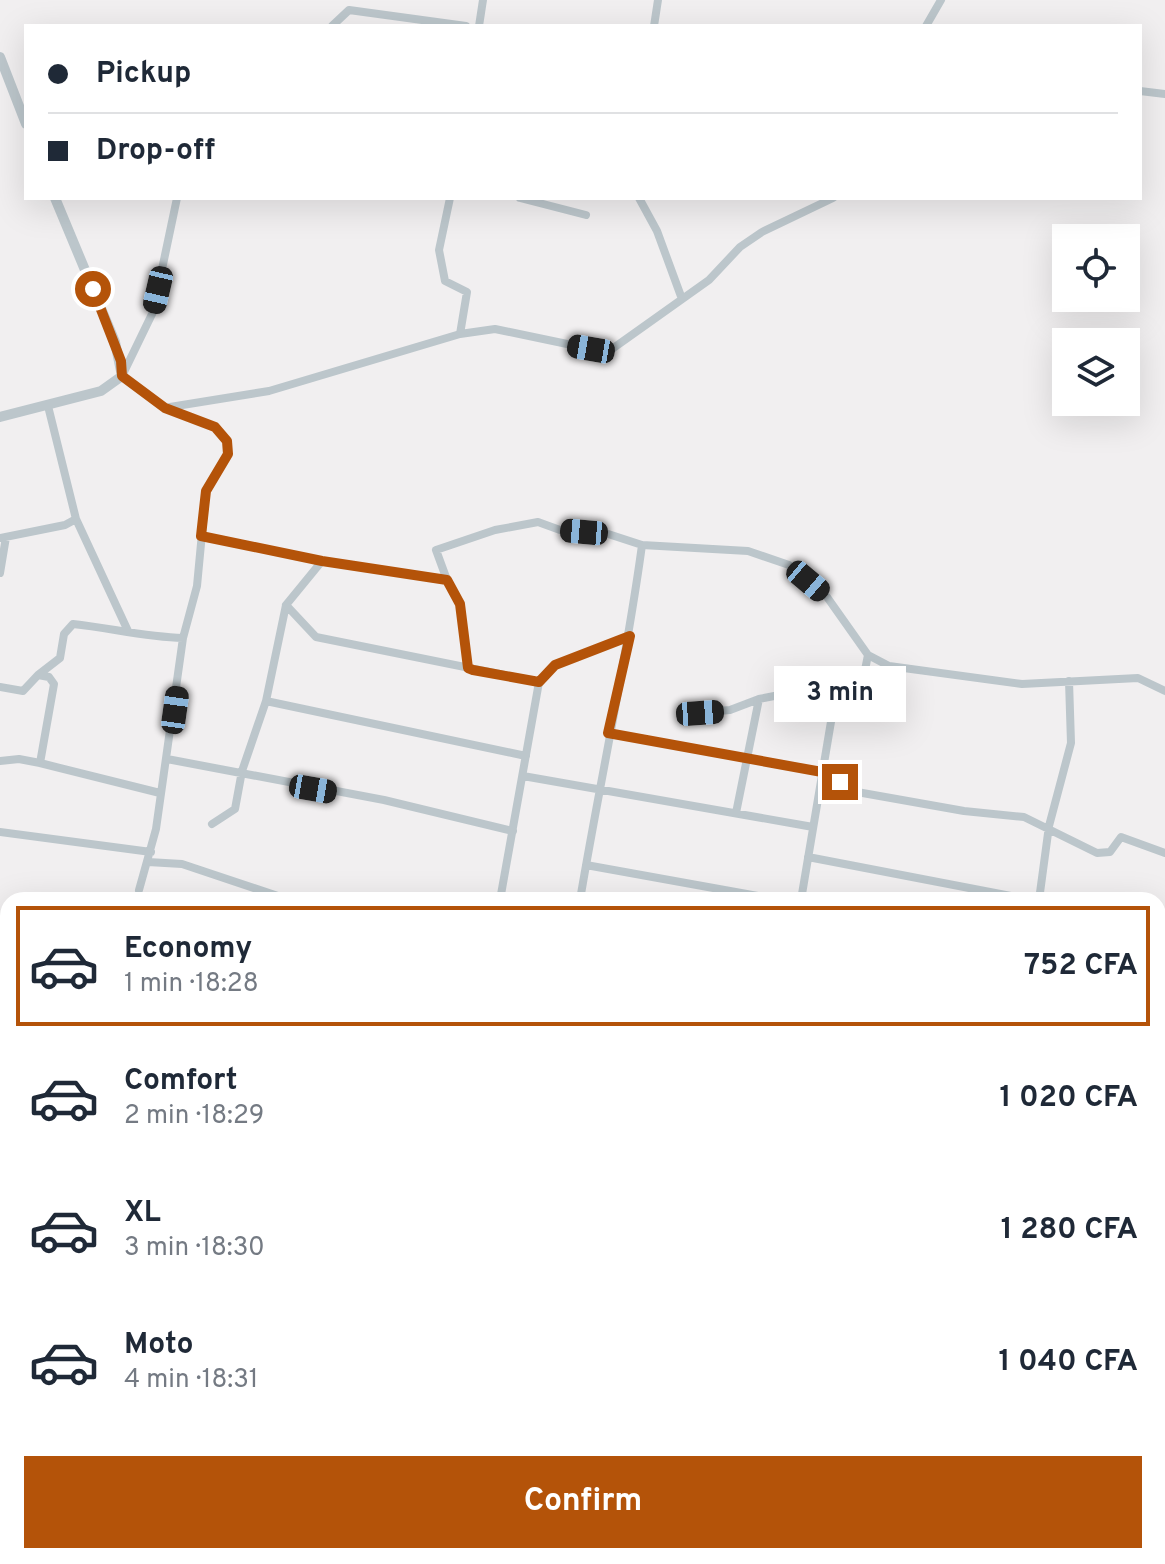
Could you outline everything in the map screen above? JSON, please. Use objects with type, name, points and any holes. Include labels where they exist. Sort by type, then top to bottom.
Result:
[{"type":"street","points":[[479,24],[483,0]]},
{"type":"street","points":[[654,24],[658,0]]},
{"type":"street","points":[[927,24],[941,0]]},
{"type":"street","points":[[334,24],[349,10],[451,24]]},
{"type":"street","points":[[0,57],[24,119]]},
{"type":"street","points":[[1142,91],[1165,94]]},
{"type":"street","points":[[56,200],[115,342],[122,376],[165,408],[215,427],[227,441],[228,454],[206,491],[197,586],[183,638],[167,759],[149,857],[139,890]]},
{"type":"street","points":[[0,417],[101,391],[122,376],[153,312],[177,200]]},
{"type":"street","points":[[450,200],[439,250],[445,281],[467,292],[460,334]]},
{"type":"street","points":[[528,200],[586,215]]},
{"type":"street","points":[[640,200],[657,231],[682,299]]},
{"type":"street","points":[[165,408],[269,391],[460,334],[495,329],[591,349],[612,349],[709,280],[740,247],[762,232],[829,200]]},
{"type":"street","points":[[48,406],[76,519],[128,631]]},
{"type":"street","points":[[0,573],[3,538],[76,519]]},
{"type":"street","points":[[468,668],[460,604],[436,550],[495,530],[538,522],[560,530],[599,531],[642,545],[748,551],[789,565],[827,597],[868,655],[889,666],[969,680],[1022,684],[1138,678],[1165,691]]},
{"type":"street","points":[[201,536],[322,561],[447,580]]},
{"type":"street","points":[[581,892],[608,733],[630,636],[642,545]]},
{"type":"street","points":[[212,824],[235,809],[242,771],[266,701],[286,605],[322,561]]},
{"type":"street","points":[[286,605],[316,637],[539,682]]},
{"type":"street","points":[[0,687],[23,691],[60,658],[64,634],[73,624],[128,631],[144,637],[183,638]]},
{"type":"street","points":[[502,892],[539,682],[555,665],[630,636]]},
{"type":"street","points":[[684,714],[730,710],[759,699],[810,689],[836,692],[863,680],[868,655]]},
{"type":"street","points":[[38,675],[49,677],[54,684],[40,763]]},
{"type":"street","points":[[1040,892],[1049,826],[1071,743],[1069,681]]},
{"type":"street","points":[[802,892],[836,692]]},
{"type":"street","points":[[736,813],[759,699]]},
{"type":"street","points":[[266,701],[526,756]]},
{"type":"street","points":[[608,733],[822,772],[857,792],[964,811],[1024,817],[1049,826],[1072,844],[1097,853],[1110,852],[1121,837],[1165,853]]},
{"type":"street","points":[[0,761],[19,759],[40,763],[160,793]]},
{"type":"street","points":[[167,759],[242,771],[513,831]]},
{"type":"street","points":[[523,776],[813,827]]},
{"type":"street","points":[[0,832],[182,864],[266,892]]},
{"type":"street","points":[[808,857],[990,892]]},
{"type":"street","points":[[586,865],[736,892]]},
{"type":"route","points":[[93,289],[115,342],[122,376],[165,408],[215,427],[227,441],[228,454],[206,491],[201,536],[322,561],[447,580],[460,604],[468,668],[473,670],[539,682],[555,665],[630,636],[608,733],[822,772],[840,782]]}]
